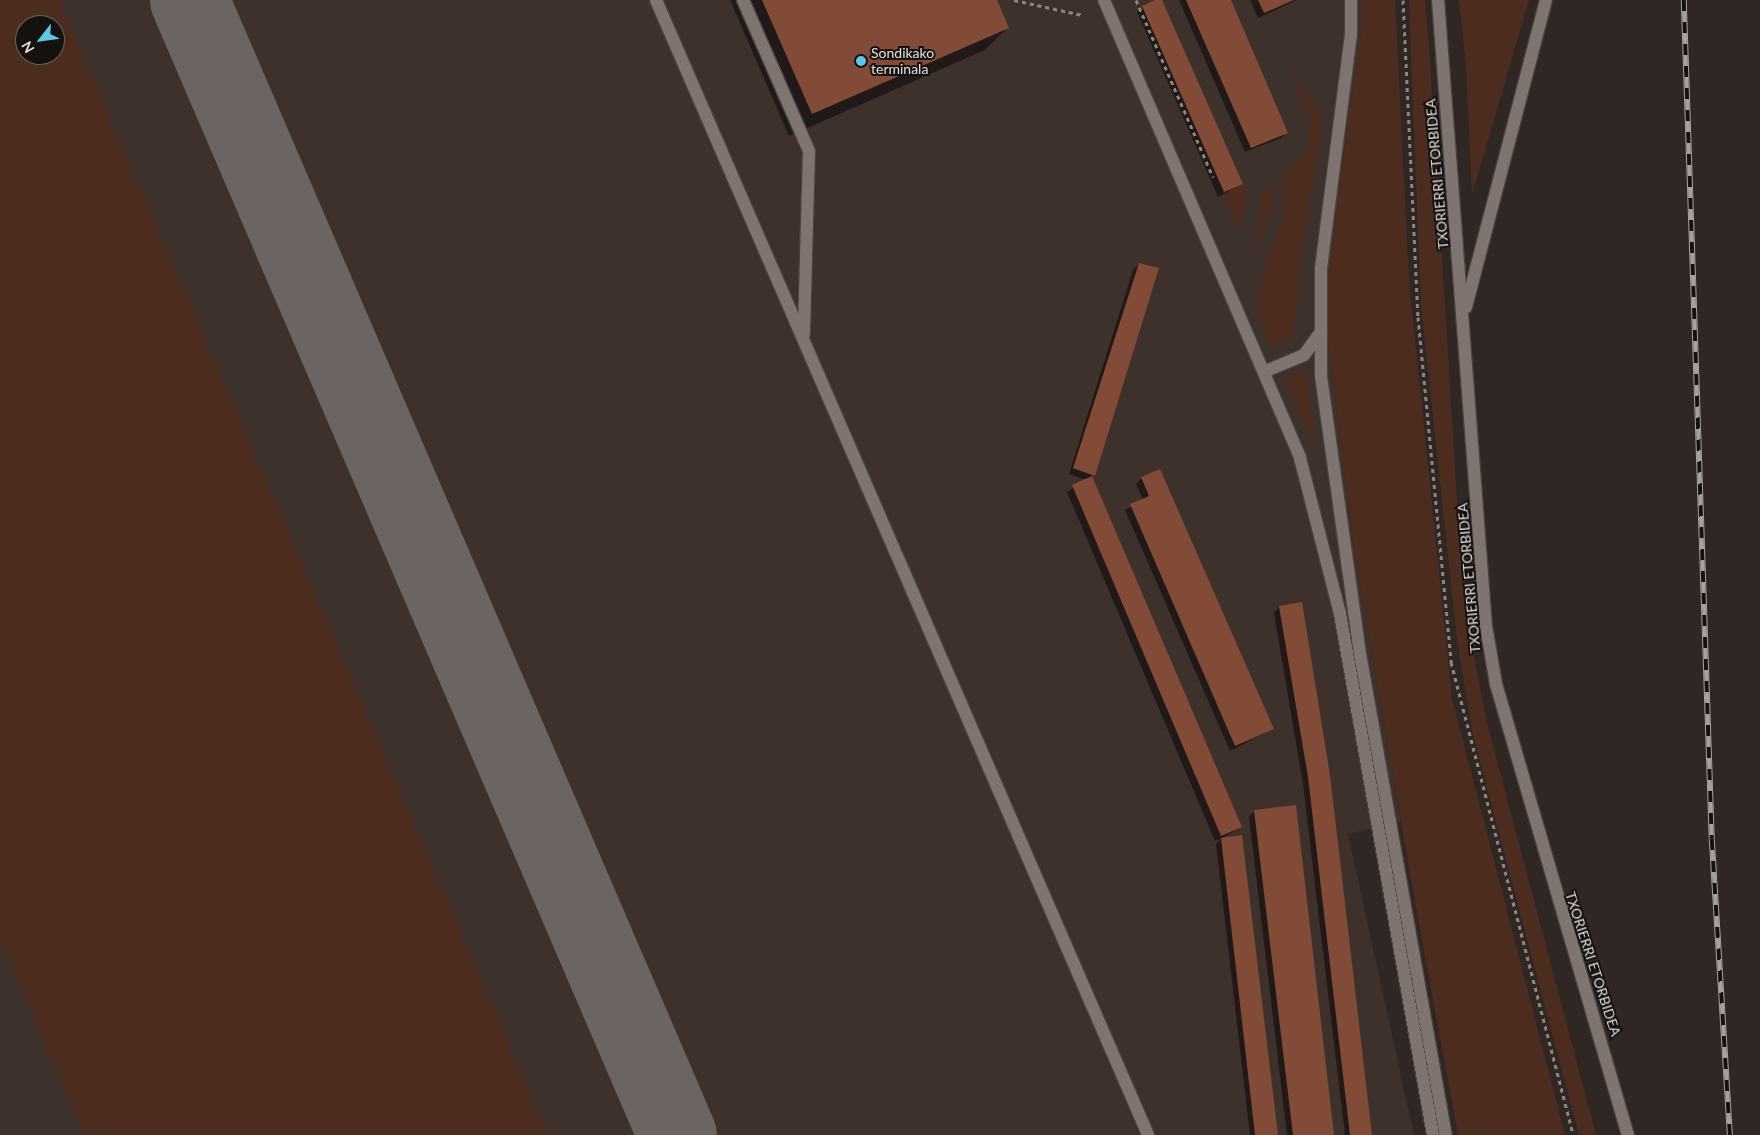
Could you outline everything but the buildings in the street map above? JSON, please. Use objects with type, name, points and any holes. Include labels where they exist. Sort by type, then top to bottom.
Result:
[{"type":"street","points":[[656,0],[1148,1135]]},
{"type":"street","points":[[743,0],[809,152],[804,340]]},
{"type":"street","points":[[1104,0],[1266,371],[1300,458],[1340,614],[1433,1135]]},
{"type":"street","points":[[1351,0],[1351,34],[1320,268],[1319,334],[1341,535],[1446,1135]]},
{"type":"street","name":"TXORIERRI ETORBIDEA","points":[[1438,0],[1486,626],[1496,684],[1628,1135]]},
{"type":"street","points":[[1463,314],[1546,0]]},
{"type":"street","points":[[1266,371],[1304,355],[1319,334]]},
{"type":"path","points":[[1014,0],[1082,15]]},
{"type":"path","points":[[1136,0],[1213,177]]},
{"type":"shaded area","points":[[0,0],[1361,0],[1362,27],[1327,267],[1327,333],[1355,555],[1401,822],[1348,834],[1414,1135],[0,1135]]},
{"type":"shaded area","points":[[0,0],[59,0],[548,1135],[85,1135],[0,939]]},
{"type":"shaded area","points":[[1361,0],[1395,0],[1409,281],[1452,698],[1565,1135],[1458,1135],[1415,902],[1355,555],[1327,333],[1327,267],[1362,27]]},
{"type":"shaded area","points":[[1409,0],[1425,0],[1457,501],[1471,640],[1487,723],[1596,1135],[1579,1135],[1472,731],[1457,639],[1421,305]]},
{"type":"shaded area","points":[[1459,0],[1529,0],[1472,195],[1466,65]]},
{"type":"shaded area","points":[[1291,71],[1323,119],[1301,251],[1294,333],[1272,348],[1258,313],[1263,270],[1283,221],[1285,173],[1310,147],[1310,121]]},
{"type":"shaded area","points":[[1269,183],[1272,204],[1257,252],[1262,197]]},
{"type":"shaded area","points":[[1243,184],[1248,198],[1239,227],[1235,226],[1224,192]]},
{"type":"shaded area","points":[[1307,371],[1315,446],[1285,378]]},
{"type":"taxiway","points":[[189,0],[677,1135]]},
{"type":"railway","points":[[1684,0],[1712,839],[1730,1135]]},
{"type":"place","name":"Sondikako terminala","points":[[861,61]]}]
